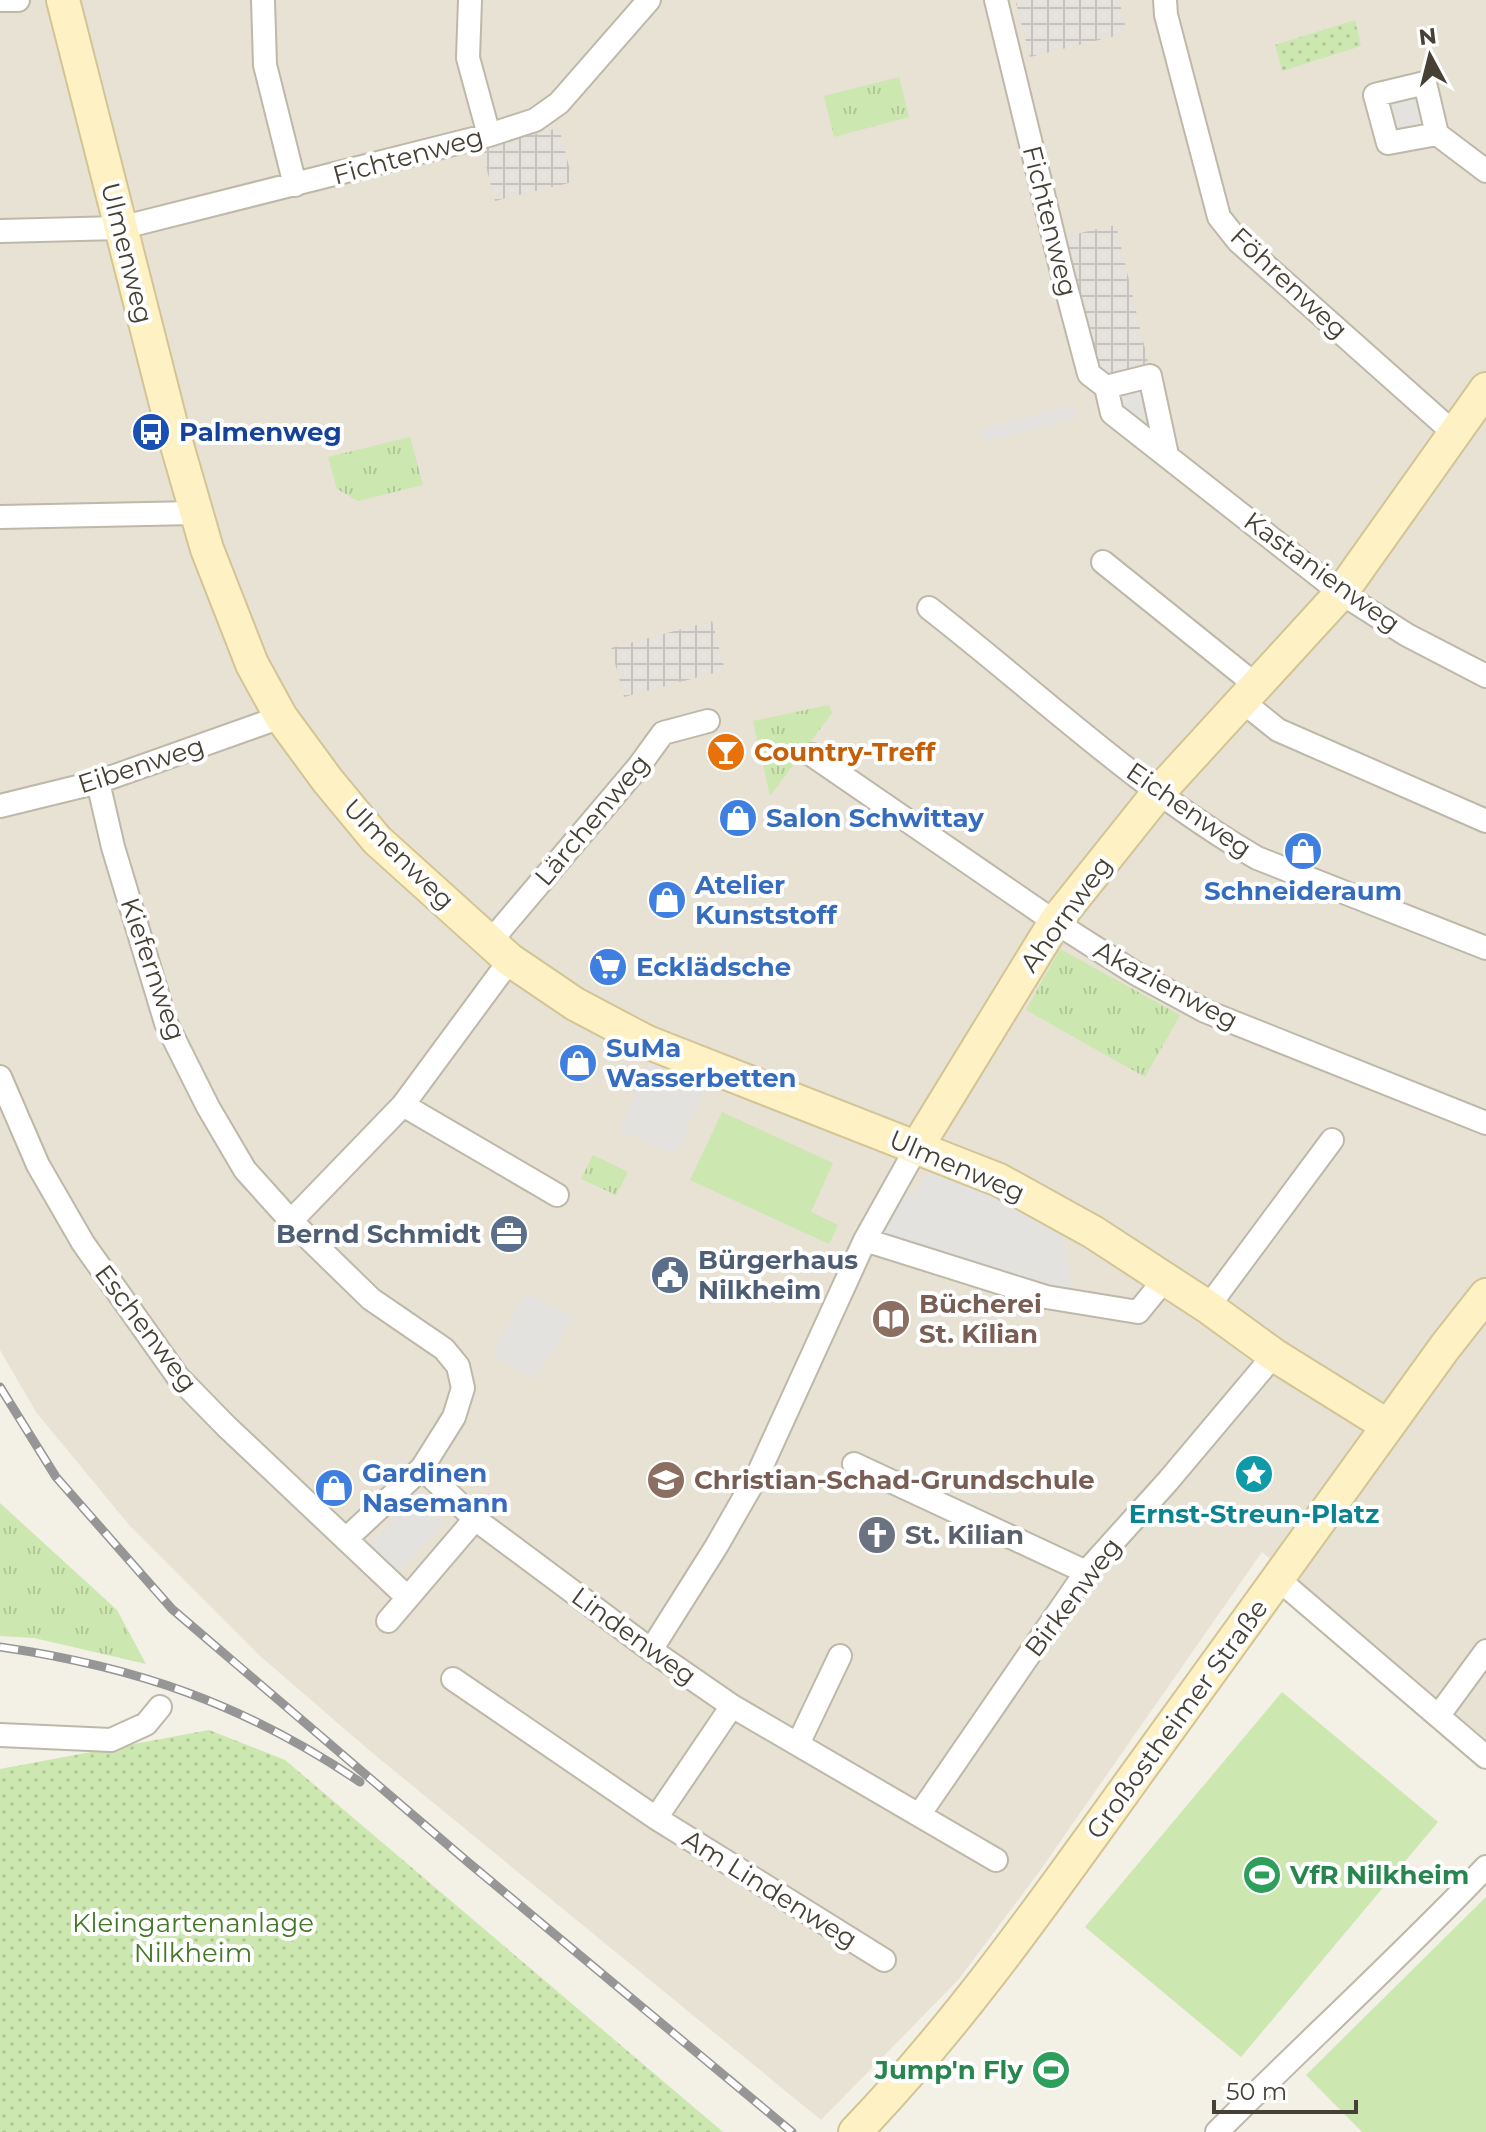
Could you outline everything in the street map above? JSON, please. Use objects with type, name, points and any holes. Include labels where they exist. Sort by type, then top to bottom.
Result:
[{"type":"street","points":[[0,0],[18,0]]},
{"type":"street","name":"Ulmenweg","points":[[63,0],[195,513],[252,664],[281,717],[377,840],[500,951],[575,1004],[647,1042],[999,1180],[1055,1210],[1165,1279],[1274,1355],[1388,1426]]},
{"type":"street","points":[[263,0],[265,65],[295,185]]},
{"type":"street","points":[[470,0],[468,58],[489,135]]},
{"type":"street","name":"Fichtenweg","points":[[0,231],[120,228],[489,135],[535,120],[559,103],[649,0]]},
{"type":"street","name":"Fichtenweg","points":[[996,0],[1089,374],[1106,387]]},
{"type":"street","name":"Föhrenweg","points":[[1165,0],[1166,15],[1219,217],[1238,241],[1455,434]]},
{"type":"street","points":[[1437,134],[1486,171]]},
{"type":"street","points":[[1106,387],[1150,376],[1167,455]]},
{"type":"street","name":"Kastanienweg","points":[[1106,387],[1112,413],[1341,593],[1407,635],[1486,676]]},
{"type":"street","name":"Ahornweg","points":[[917,1147],[1055,922],[1158,793],[1341,593],[1484,395]]},
{"type":"street","points":[[0,517],[195,513]]},
{"type":"street","points":[[1103,562],[1250,694],[1278,730],[1486,821]]},
{"type":"street","name":"Eichenweg","points":[[929,608],[1158,793],[1226,840],[1257,858],[1486,948]]},
{"type":"street","name":"Eibenweg","points":[[0,806],[98,782],[281,717]]},
{"type":"street","name":"Lärchenweg","points":[[500,951],[663,733],[708,721]]},
{"type":"street","name":"Akazienweg","points":[[812,755],[1055,922],[1135,973],[1205,1011],[1486,1123]]},
{"type":"street","name":"Kiefernweg","points":[[98,782],[113,847],[166,1023],[208,1107],[245,1170],[291,1221],[371,1299],[444,1349],[458,1366],[463,1388],[454,1417],[422,1468]]},
{"type":"street","points":[[291,1221],[403,1105],[500,951]]},
{"type":"street","name":"Eschenweg","points":[[0,1077],[38,1165],[83,1243],[178,1377],[346,1539]]},
{"type":"street","points":[[403,1105],[557,1195]]},
{"type":"street","points":[[1208,1307],[1332,1140]]},
{"type":"street","points":[[651,1650],[759,1472],[865,1240],[917,1147]]},
{"type":"street","points":[[865,1240],[1046,1297],[1138,1312],[1165,1279]]},
{"type":"street","name":"Großostheimer Straße","points":[[855,2132],[953,2020],[1047,1898],[1486,1295]]},
{"type":"street","name":"Birkenweg","points":[[919,1815],[1086,1572],[1274,1355]]},
{"type":"street","points":[[854,1464],[1086,1572]]},
{"type":"street","points":[[407,1597],[346,1539],[422,1468]]},
{"type":"street","name":"Lindenweg","points":[[422,1468],[475,1519],[732,1706],[996,1860]]},
{"type":"street","points":[[388,1621],[475,1519]]},
{"type":"street","points":[[1278,1579],[1486,1757]]},
{"type":"street","points":[[1439,1715],[1486,1651]]},
{"type":"street","points":[[798,1744],[840,1656]]},
{"type":"street","name":"Am Lindenweg","points":[[453,1679],[656,1818],[884,1960]]},
{"type":"street","name":"Am Lindenweg","points":[[656,1818],[732,1706]]},
{"type":"street","points":[[0,1735],[111,1740],[146,1724],[160,1707]]},
{"type":"street","points":[[1217,2132],[1293,2055],[1430,1926],[1486,1867]]},
{"type":"shaded area","points":[[0,0],[1486,0],[1486,1746],[1439,1709],[1342,1617],[1262,1552],[1039,1872],[959,1979],[821,2120],[370,1751],[259,1655],[130,1526],[36,1412],[0,1350]]},
{"type":"shaded area","points":[[1026,0],[1119,0],[1127,33],[1030,57],[1016,3]]},
{"type":"shaded area","points":[[1419,94],[1426,121],[1399,128],[1392,101]]},
{"type":"shaded area","points":[[559,128],[573,182],[495,201],[481,147]]},
{"type":"shaded area","points":[[1116,225],[1149,366],[1102,378],[1058,238]]},
{"type":"shaded area","points":[[1139,386],[1147,417],[1134,419],[1119,407],[1116,392]]},
{"type":"shaded area","points":[[1072,404],[1077,418],[984,442],[980,429]]},
{"type":"shaded area","points":[[712,621],[725,670],[624,697],[611,648]]},
{"type":"shaded area","points":[[650,1061],[706,1086],[675,1155],[619,1130]]},
{"type":"shaded area","points":[[930,1165],[1059,1223],[1074,1293],[1001,1275],[881,1236],[902,1191],[916,1195]]},
{"type":"shaded area","points":[[525,1292],[573,1317],[535,1380],[492,1356]]},
{"type":"shaded area","points":[[416,1495],[445,1522],[396,1574],[367,1547]]},
{"type":"green space","points":[[1355,20],[1361,46],[1282,71],[1275,45]]},
{"type":"green space","points":[[899,77],[909,117],[834,137],[824,96]]},
{"type":"green space","points":[[410,437],[423,485],[358,501],[337,489],[328,457]]},
{"type":"green space","points":[[829,705],[832,713],[770,796],[753,721]]},
{"type":"green space","points":[[1060,949],[1180,1015],[1145,1077],[1026,1010]]},
{"type":"green space","points":[[722,1112],[833,1163],[811,1212],[838,1225],[829,1244],[690,1180]]},
{"type":"green space","points":[[593,1155],[628,1172],[616,1195],[581,1179]]},
{"type":"green space","points":[[0,1503],[117,1610],[146,1664],[34,1638],[0,1636]]},
{"type":"green space","name":"VfR Nilkheim","points":[[1282,1692],[1438,1822],[1241,2057],[1085,1927]]},
{"type":"green space","name":"Kleingartenanlage Nilkheim","points":[[209,1730],[285,1760],[723,2132],[0,2132],[0,1769]]},
{"type":"green space","points":[[1486,1897],[1486,2132],[1362,2132],[1306,2075]]},
{"type":"railway","points":[[0,1387],[56,1477],[172,1609],[469,1863],[792,2132]]},
{"type":"railway","points":[[0,1647],[98,1666],[188,1693],[274,1731],[360,1782]]},
{"type":"place","name":"Palmenweg","points":[[151,432]]},
{"type":"place","name":"Country-Treff","points":[[726,752]]},
{"type":"place","name":"Salon Schwittay","points":[[738,818]]},
{"type":"place","name":"Schneideraum","points":[[1303,851]]},
{"type":"place","name":"Atelier Kunststoff","points":[[667,900]]},
{"type":"place","name":"Ecklädsche","points":[[608,967]]},
{"type":"place","name":"SuMa Wasserbetten","points":[[578,1063]]},
{"type":"place","name":"Bernd Schmidt","points":[[509,1234]]},
{"type":"place","name":"Bürgerhaus Nilkheim","points":[[670,1275]]},
{"type":"place","name":"Bücherei St. Kilian","points":[[891,1319]]},
{"type":"place","name":"Ernst-Streun-Platz","points":[[1254,1474]]},
{"type":"place","name":"Christian-Schad-Grundschule","points":[[666,1480]]},
{"type":"place","name":"Gardinen Nasemann","points":[[334,1488]]},
{"type":"place","name":"St. Kilian","points":[[877,1535]]},
{"type":"place","name":"VfR Nilkheim","points":[[1262,1875]]},
{"type":"place","name":"Jump'n Fly","points":[[1051,2070]]}]
